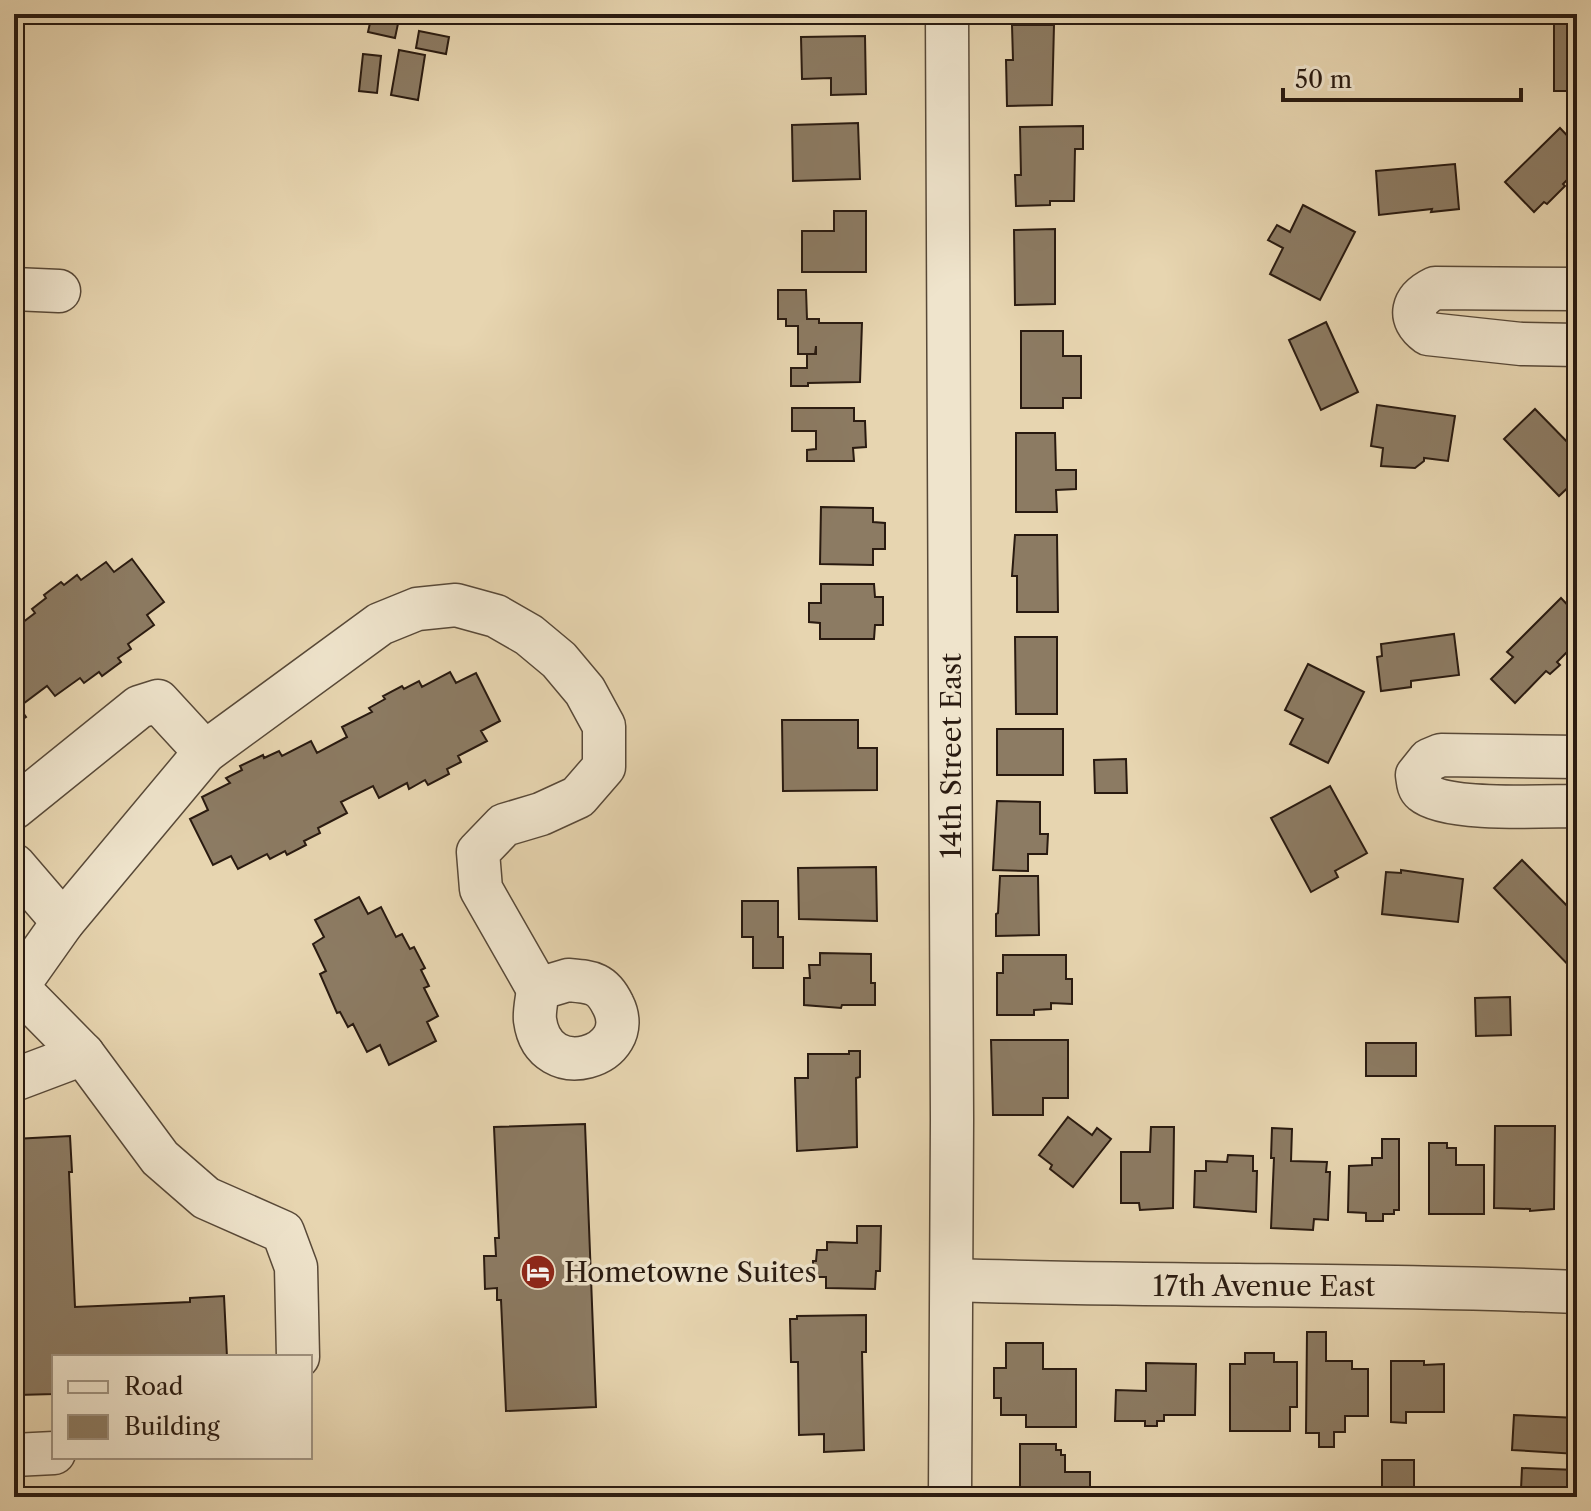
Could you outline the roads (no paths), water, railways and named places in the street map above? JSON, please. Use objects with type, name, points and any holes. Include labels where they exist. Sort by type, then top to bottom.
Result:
[{"type":"street","name":"14th Street East","points":[[947,14],[952,1280],[950,1497]]},
{"type":"street","points":[[1577,289],[1435,288],[1417,301],[1414,313],[1418,326],[1428,334],[1521,344],[1577,345]]},
{"type":"street","points":[[14,289],[59,291]]},
{"type":"street","points":[[298,1355],[296,1267],[283,1232],[206,1198],[160,1158],[83,1054],[16,988],[63,922],[205,752],[380,624],[417,609],[456,605],[496,616],[529,635],[559,660],[576,680],[604,726],[604,767],[578,797],[541,814],[504,825],[478,852],[481,889],[538,989]]},
{"type":"street","points":[[14,808],[139,707],[158,701],[205,752]]},
{"type":"street","points":[[1577,757],[1441,755],[1429,760],[1417,775],[1423,792],[1447,802],[1577,806]]},
{"type":"street","points":[[14,865],[63,922]]},
{"type":"street","points":[[14,1080],[83,1054]]},
{"type":"street","name":"17th Avenue East","points":[[952,1280],[1111,1286],[1577,1292]]},
{"type":"street","points":[[14,1455],[52,1453]]},
{"type":"place","name":"Hometowne Suites","points":[[538,1272]]}]
